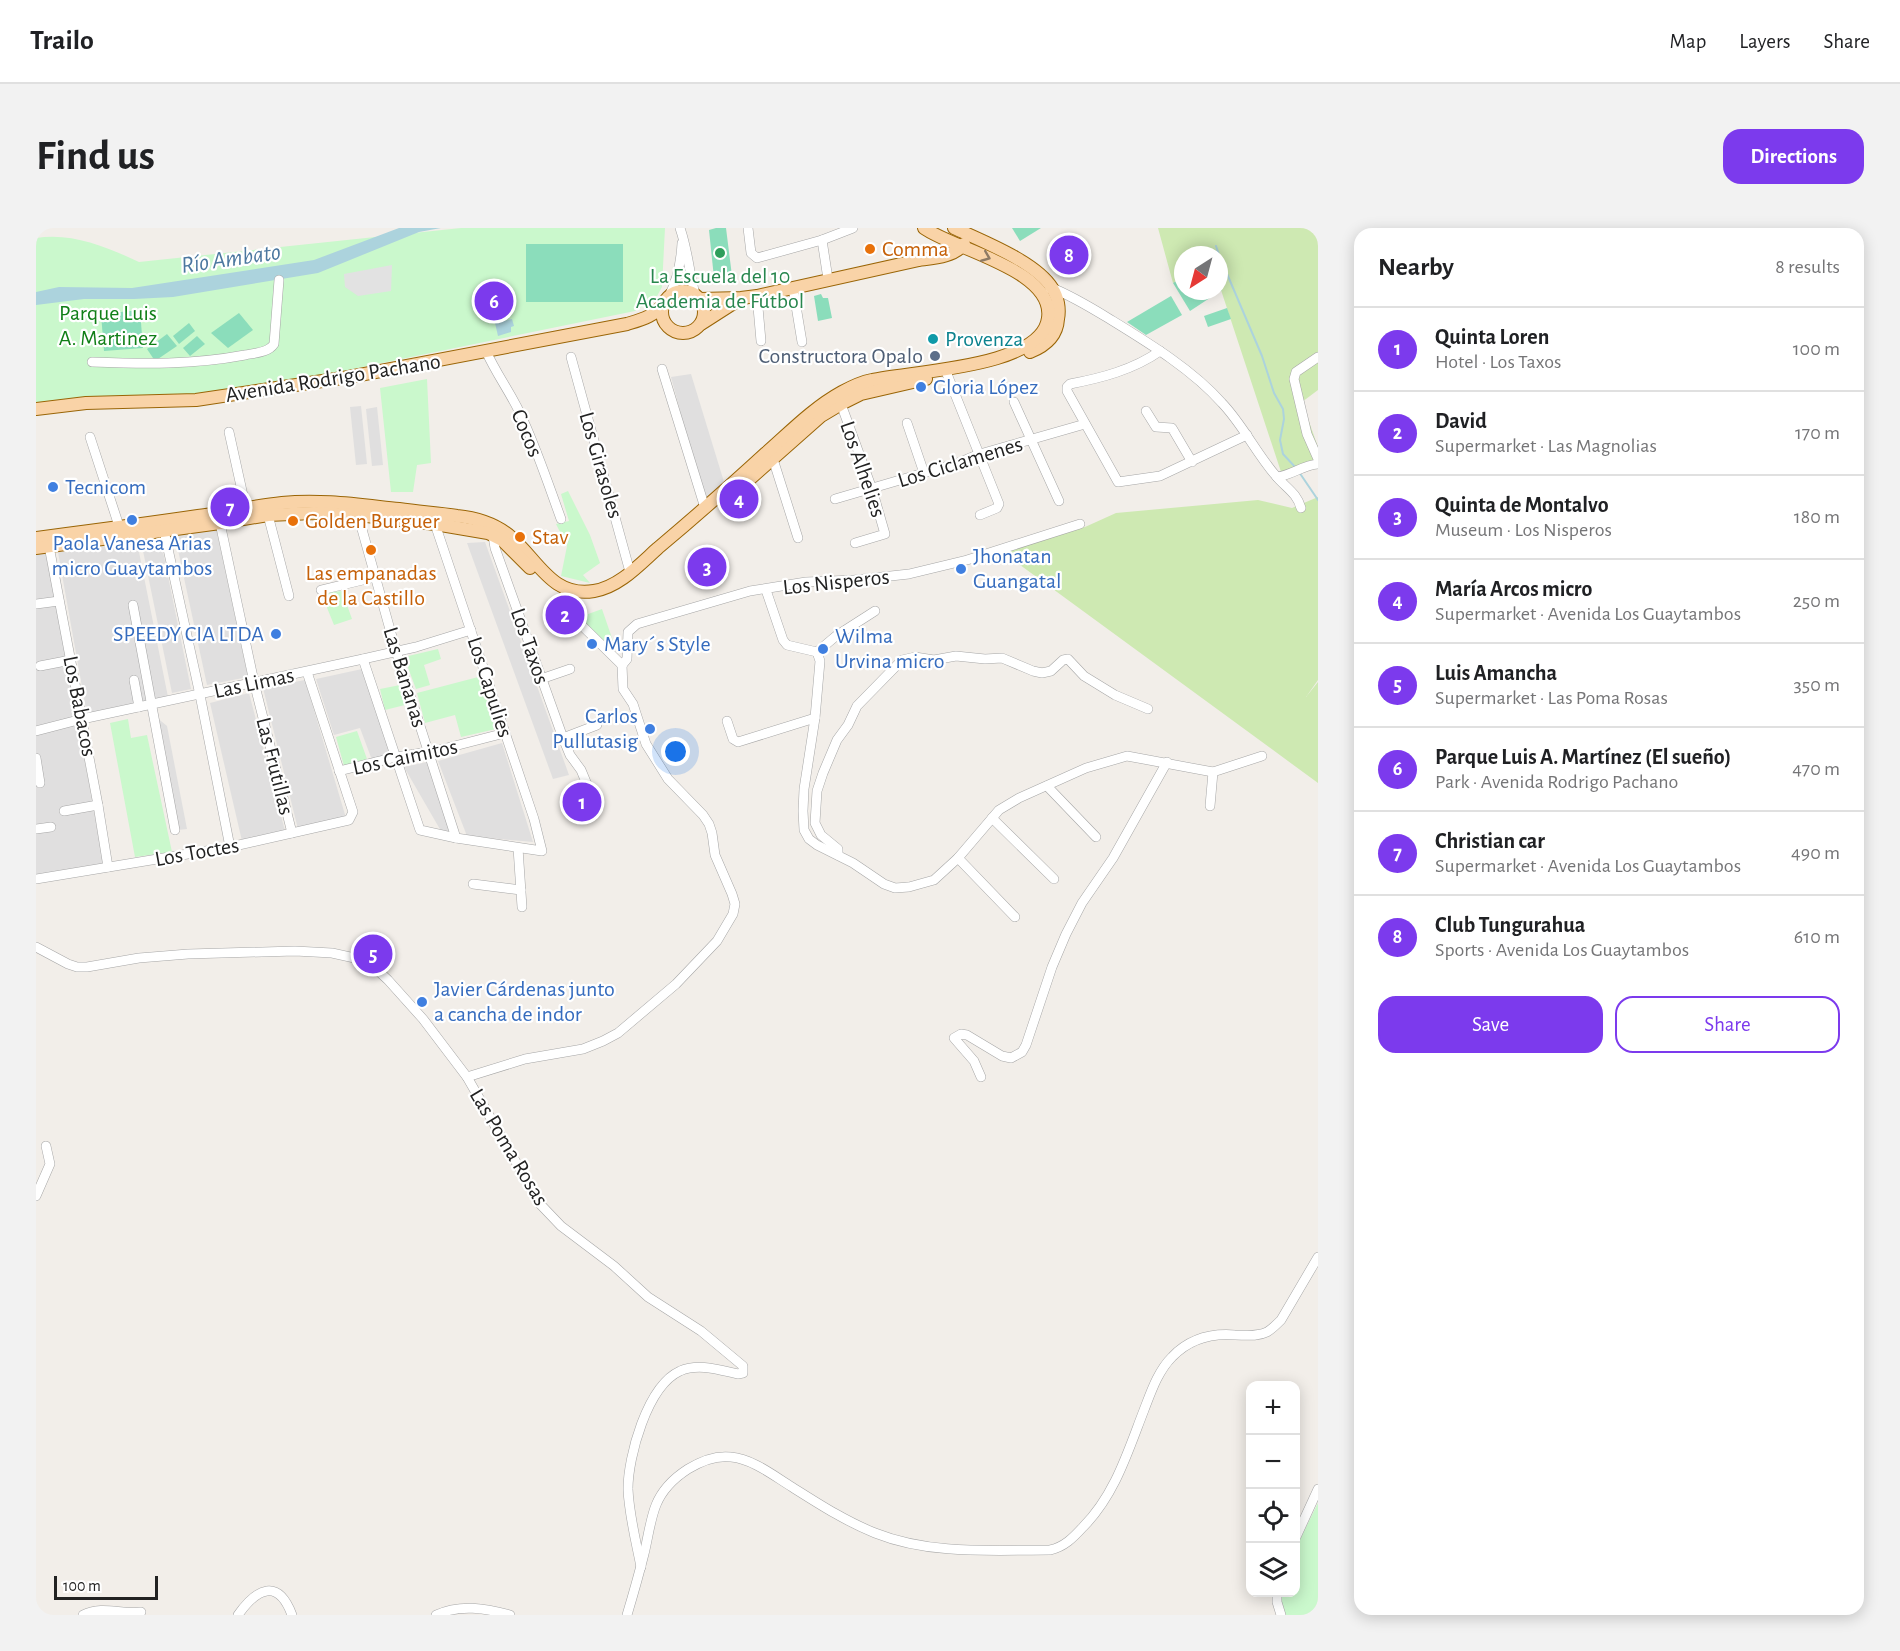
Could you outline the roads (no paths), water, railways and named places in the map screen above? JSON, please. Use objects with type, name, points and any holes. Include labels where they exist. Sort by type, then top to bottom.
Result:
[{"type":"main road","points":[[597,594],[630,572],[773,459],[821,417],[841,404],[861,394],[1002,357],[1027,347],[1042,334],[1049,317],[1047,290],[1032,282],[1018,265],[954,228]]},
{"type":"main road","points":[[919,260],[929,249],[931,230],[961,248],[1018,265]]},
{"type":"main road","points":[[741,298],[696,329],[683,333],[670,329],[663,317],[666,300],[682,291],[698,297],[757,296],[944,256],[961,248],[969,235]]},
{"type":"main road","points":[[698,297],[705,312],[701,324]]},
{"type":"main road","name":"Avenida Rodrigo Pachano","points":[[36,410],[86,403],[196,400],[349,377],[627,324],[645,319],[660,309],[666,300]]},
{"type":"main road","name":"Avenida Rodrigo Pachano","points":[[627,324],[652,325],[670,329]]},
{"type":"main road","points":[[36,548],[282,503],[350,504],[481,520],[496,532],[548,586],[565,593],[597,594],[618,590],[631,582],[811,413],[841,393],[872,380],[947,371]]},
{"type":"main road","points":[[36,538],[119,526],[220,523],[268,515],[314,513],[358,515],[496,532]]},
{"type":"street","points":[[748,228],[751,253],[757,258],[822,240],[853,228]]},
{"type":"street","points":[[681,231],[688,255],[691,280],[698,297]]},
{"type":"street","points":[[666,300],[675,284],[679,270],[681,231]]},
{"type":"street","points":[[822,240],[828,279]]},
{"type":"street","points":[[92,362],[177,364],[267,351],[274,344],[279,280]]},
{"type":"street","points":[[793,288],[802,342]]},
{"type":"street","points":[[1047,290],[1067,293],[1160,351],[1197,380],[1222,402],[1276,477],[1298,498],[1301,508]]},
{"type":"street","points":[[757,296],[761,341]]},
{"type":"street","name":"Cocos","points":[[486,351],[493,368],[525,422],[561,519]]},
{"type":"street","points":[[1160,351],[1152,357],[1107,376],[1070,384],[1067,387],[1067,391],[1116,480],[1120,483],[1160,476],[1247,435]]},
{"type":"street","name":"Los Girasoles","points":[[571,357],[630,572]]},
{"type":"street","points":[[1317,455],[1307,434],[1294,379],[1296,372],[1318,357]]},
{"type":"street","points":[[662,369],[703,513]]},
{"type":"street","points":[[947,371],[999,504],[997,508],[980,514]]},
{"type":"street","points":[[1014,402],[1059,501]]},
{"type":"street","name":"Los Alhelies","points":[[841,404],[872,489],[885,534],[855,543]]},
{"type":"street","points":[[1146,411],[1156,427],[1172,428],[1192,462]]},
{"type":"street","points":[[907,423],[924,473]]},
{"type":"street","name":"Los Ciclamenes","points":[[835,500],[980,454],[1085,424]]},
{"type":"street","points":[[229,432],[246,509]]},
{"type":"street","points":[[90,437],[119,526]]},
{"type":"street","points":[[773,459],[798,538]]},
{"type":"street","points":[[1276,477],[1288,476],[1307,466],[1318,464]]},
{"type":"street","points":[[268,515],[289,596]]},
{"type":"street","name":"Las Bananas","points":[[358,515],[396,651],[456,838]]},
{"type":"street","name":"Las Frutillas","points":[[220,523],[254,682],[292,833]]},
{"type":"street","name":"Los Capulies","points":[[435,524],[534,819],[542,851],[518,848]]},
{"type":"street","name":"Los Nisperos","points":[[622,665],[627,659],[628,633],[633,626],[738,594],[806,582],[909,574],[966,560],[1080,525]]},
{"type":"street","points":[[163,526],[200,694],[230,847]]},
{"type":"street","name":"Los Taxos","points":[[496,532],[495,548],[541,679],[570,755],[581,770],[591,794]]},
{"type":"street","name":"Los Babacos","points":[[49,546],[108,867]]},
{"type":"street","points":[[321,590],[375,577]]},
{"type":"street","points":[[766,590],[783,640],[787,645],[817,652]]},
{"type":"street","points":[[467,1077],[525,1059],[584,1049],[618,1033],[676,984],[717,941],[733,914],[735,904],[715,855],[709,824],[668,779],[646,744],[633,704],[623,689],[622,665],[565,609],[562,605],[565,593]]},
{"type":"street","points":[[36,604],[59,601]]},
{"type":"street","points":[[133,605],[175,830]]},
{"type":"street","points":[[817,652],[836,636],[874,611]]},
{"type":"street","name":"Las Limas","points":[[36,731],[82,719],[363,659],[471,630]]},
{"type":"street","points":[[817,652],[820,661],[815,718],[804,789],[804,831],[817,845],[896,888],[934,880],[958,858],[1006,805],[1086,768],[1115,758],[1133,756],[1213,772],[1262,756]]},
{"type":"street","points":[[838,855],[838,849],[821,836],[815,823],[819,782],[837,740],[848,725],[857,706],[902,660],[915,657],[934,660],[956,656],[997,658],[1042,673],[1051,671],[1063,660],[1068,659],[1084,676],[1115,695],[1148,709]]},
{"type":"street","points":[[363,659],[420,830],[518,848],[522,907]]},
{"type":"street","points":[[40,666],[71,660]]},
{"type":"street","points":[[541,679],[570,669]]},
{"type":"street","points":[[307,672],[339,771]]},
{"type":"street","points":[[134,680],[139,707]]},
{"type":"street","points":[[727,721],[733,739],[738,742],[815,718]]},
{"type":"street","points":[[563,738],[597,725]]},
{"type":"street","name":"Los Caimitos","points":[[339,771],[505,733]]},
{"type":"street","points":[[36,758],[40,783]]},
{"type":"street","points":[[981,1077],[974,1061],[954,1038],[961,1034],[967,1035],[1002,1056],[1011,1058],[1022,1052],[1066,934],[1082,903],[1113,858],[1167,762]]},
{"type":"street","name":"Los Toctes","points":[[36,879],[230,847],[349,819],[352,812],[339,771]]},
{"type":"street","points":[[1210,806],[1213,772]]},
{"type":"street","points":[[1047,786],[1096,837]]},
{"type":"street","points":[[64,810],[98,805]]},
{"type":"street","points":[[992,818],[1054,879]]},
{"type":"street","points":[[36,829],[51,827]]},
{"type":"street","points":[[958,858],[1015,917]]},
{"type":"street","points":[[473,884],[521,890]]},
{"type":"street","name":"Las Poma Rosas","points":[[36,947],[77,967],[188,954],[295,951],[332,953],[359,959],[374,967],[388,980],[423,1019],[467,1077],[540,1204],[561,1226],[614,1266],[648,1297],[701,1331],[743,1366],[743,1373],[738,1374],[707,1367],[680,1371],[666,1380],[655,1395],[639,1434],[629,1469],[628,1491],[641,1567]]},
{"type":"street","points":[[36,1196],[50,1164],[46,1146]]},
{"type":"street","points":[[627,1615],[655,1507],[663,1491],[678,1476],[698,1463],[713,1458],[732,1457],[748,1462],[844,1520],[909,1544],[934,1549],[1050,1550],[1058,1548],[1092,1518],[1109,1494],[1152,1391],[1172,1356],[1206,1336],[1257,1335],[1266,1332],[1281,1320],[1318,1257]]},
{"type":"street","points":[[1300,1528],[1318,1489]]},
{"type":"street","points":[[238,1615],[249,1601],[265,1591],[282,1595],[292,1615]]},
{"type":"street","points":[[1277,1597],[1281,1615]]},
{"type":"street","points":[[436,1615],[467,1608],[482,1608],[510,1615]]},
{"type":"street","points":[[83,1615],[100,1610],[129,1614],[141,1612]]},
{"type":"water","points":[[399,228],[441,228],[419,232],[318,273],[173,297],[84,299],[36,305],[36,292],[59,287],[132,288],[314,260]]},
{"type":"water","points":[[512,319],[514,326],[511,327],[511,332],[498,336],[495,323]]},
{"type":"waterway","points":[[1228,276],[1262,356],[1274,393],[1283,409],[1284,419],[1280,440],[1283,454],[1296,468]]},
{"type":"waterway","points":[[1299,472],[1318,500]]},
{"type":"place","name":"Comma","points":[[870,249]]},
{"type":"place","name":"La Escuela del 10 Academia de Fútbol","points":[[720,253]]},
{"type":"place","name":"Club Tungurahua","points":[[1069,255]]},
{"type":"place","name":"Parque Luis A. Martínez (El sueño)","points":[[494,301]]},
{"type":"place","name":"Provenza","points":[[933,339]]},
{"type":"place","name":"Constructora Opalo","points":[[935,356]]},
{"type":"place","name":"Gloria López","points":[[921,387]]},
{"type":"place","name":"Tecnicom","points":[[53,487]]},
{"type":"place","name":"María Arcos micro","points":[[739,499]]},
{"type":"place","name":"Christian car","points":[[230,507]]},
{"type":"place","name":"Paola Vanesa Arias micro Guaytambos","points":[[132,520]]},
{"type":"place","name":"Golden Burguer","points":[[293,521]]},
{"type":"place","name":"Stav","points":[[520,537]]},
{"type":"place","name":"Las empanadas de la Castillo","points":[[371,550]]},
{"type":"place","name":"Quinta de Montalvo","points":[[707,567]]},
{"type":"place","name":"Jhonatan Guangatal","points":[[961,569]]},
{"type":"place","name":"David","points":[[565,615]]},
{"type":"place","name":"SPEEDY CIA LTDA","points":[[276,634]]},
{"type":"place","name":"Mary´s Style","points":[[592,644]]},
{"type":"place","name":"Wilma Urvina micro","points":[[823,649]]},
{"type":"place","name":"Carlos Pullutasig","points":[[650,729]]},
{"type":"place","name":"Quinta Loren","points":[[582,802]]},
{"type":"place","name":"Luis Amancha","points":[[373,954]]},
{"type":"place","name":"Javier Cárdenas junto a cancha de indor","points":[[422,1002]]},
{"type":"water label","name":"Río Ambato","points":[[231,259]]},
{"type":"park label","name":"Parque Luis A. Martinez","points":[[108,326]]}]
